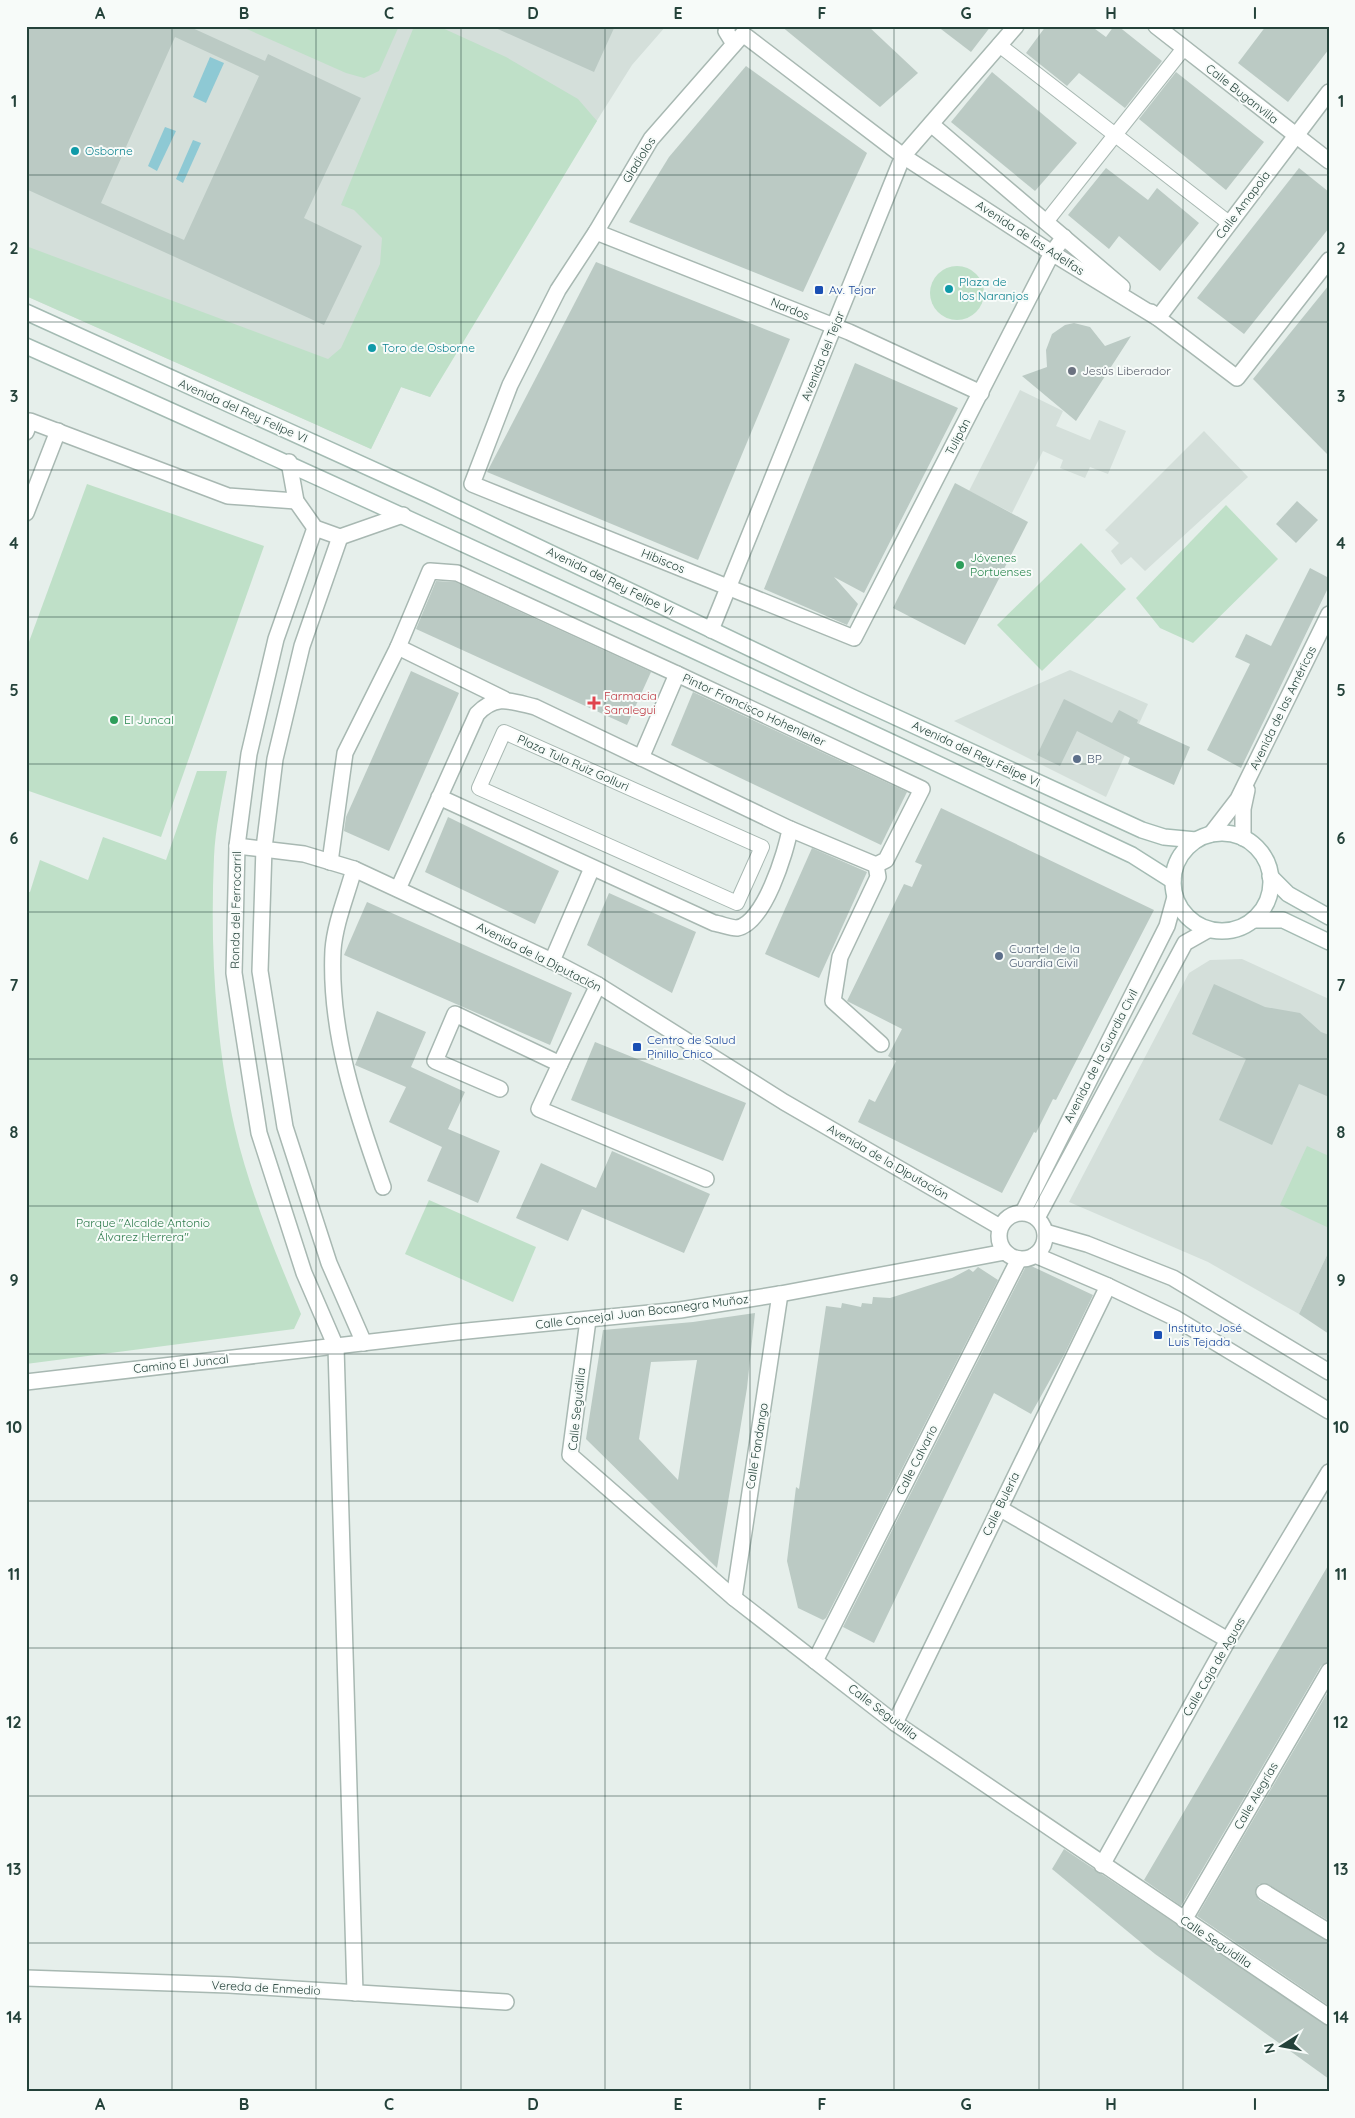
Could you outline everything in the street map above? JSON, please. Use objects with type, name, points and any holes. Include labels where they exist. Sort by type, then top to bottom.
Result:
[{"type":"street","points":[[728,26],[726,31],[734,44],[744,34],[903,156]]},
{"type":"street","name":"Avenida del Tejar","points":[[711,630],[730,588],[903,156],[1016,26]]},
{"type":"street","name":"Calle Buganvilla","points":[[1156,26],[1329,161]]},
{"type":"street","name":"Gladiolos","points":[[472,484],[510,385],[558,290],[596,232],[651,139],[734,44]]},
{"type":"street","points":[[999,45],[1229,223]]},
{"type":"street","points":[[1046,222],[1184,48]]},
{"type":"street","name":"Calle Amapola","points":[[1158,318],[1329,92]]},
{"type":"street","name":"Avenida de las Adelfas","points":[[931,124],[1158,318],[1237,378],[1329,260]]},
{"type":"street","name":"Avenida de las Adelfas","points":[[903,156],[1052,253],[1158,318]]},
{"type":"street","name":"Nardos","points":[[596,232],[835,327],[981,393]]},
{"type":"street","name":"Tulipán","points":[[854,638],[1052,253],[1064,237]]},
{"type":"street","name":"Avenida del Rey Felipe VI","points":[[26,312],[428,495],[711,630],[1142,830],[1164,837],[1196,840]]},
{"type":"street","name":"Avenida del Rey Felipe VI","points":[[26,346],[288,462],[1132,855],[1173,881]]},
{"type":"street","points":[[28,427],[58,431],[228,496],[296,502]]},
{"type":"street","points":[[26,513],[58,431]]},
{"type":"street","points":[[288,462],[296,502],[315,528],[340,537],[403,515]]},
{"type":"street","name":"Hibiscos","points":[[472,484],[854,638]]},
{"type":"street","name":"Ronda del Ferrocarril","points":[[315,528],[274,648],[249,754],[237,846],[234,973],[259,1133],[304,1273],[336,1347]]},
{"type":"street","name":"Ronda del Ferrocarril","points":[[340,537],[302,646],[275,759],[264,848],[260,971],[285,1127],[328,1263],[364,1343]]},
{"type":"street","points":[[330,862],[345,753],[398,647],[430,571],[457,573],[677,674]]},
{"type":"street","name":"Avenida de las Américas","points":[[1211,834],[1238,799],[1329,614]]},
{"type":"street","points":[[398,647],[504,699],[535,707],[790,829],[876,865],[878,877],[840,957],[834,1000],[881,1044]]},
{"type":"street","name":"Pintor Francisco Hohenleiter","points":[[641,758],[677,674],[922,789],[886,860],[876,865]]},
{"type":"street","points":[[398,889],[476,714],[486,705],[504,699]]},
{"type":"street","name":"Plaza Tula Ruiz Golluri","points":[[504,732],[762,847],[737,903],[479,788],[504,732]]},
{"type":"street","name":"Avenida de las Américas","points":[[1242,838],[1243,809],[1250,776]]},
{"type":"street","points":[[439,797],[714,923],[736,928],[749,923],[762,904],[786,854],[790,829]]},
{"type":"street","points":[[1227,833],[1242,838],[1256,847],[1266,860],[1270,876],[1270,892],[1264,907],[1254,920],[1240,928],[1224,932],[1208,930],[1194,923],[1182,912],[1175,897],[1173,881],[1176,865],[1184,851],[1196,840],[1211,834],[1227,833]]},
{"type":"street","name":"Avenida de la Diputación","points":[[237,846],[304,854],[354,869],[552,961],[598,985],[784,1102],[1000,1227]]},
{"type":"street","points":[[552,961],[592,868]]},
{"type":"street","points":[[354,869],[333,949],[335,1017],[356,1111],[384,1187]]},
{"type":"street","points":[[1270,876],[1288,894],[1329,917]]},
{"type":"street","name":"Avenida de la Guardia Civil","points":[[1023,1212],[1167,926],[1175,897]]},
{"type":"street","points":[[1254,920],[1283,920],[1329,942]]},
{"type":"street","points":[[1037,1218],[1185,943],[1208,930]]},
{"type":"street","points":[[598,985],[539,1110],[706,1179]]},
{"type":"street","points":[[500,1089],[435,1061],[455,1014],[560,1064]]},
{"type":"street","points":[[1035,1256],[1045,1241],[1045,1232],[1037,1218],[1023,1212],[1009,1216],[1000,1227],[998,1240],[1005,1252],[1019,1259],[1035,1256],[1108,1286],[1175,1318],[1329,1411]]},
{"type":"street","points":[[1045,1232],[1087,1244],[1173,1278],[1329,1372]]},
{"type":"street","name":"Calle Concejal Juan Bocanegra Muñoz","points":[[336,1347],[680,1310],[780,1294],[1005,1252]]},
{"type":"street","name":"Calle Calvario","points":[[815,1661],[1019,1259]]},
{"type":"street","name":"Calle Bulería","points":[[895,1722],[1108,1286]]},
{"type":"street","name":"Calle Fandango","points":[[734,1598],[780,1294]]},
{"type":"street","name":"Calle Seguidilla","points":[[588,1320],[570,1455],[734,1598],[895,1722],[1329,2017]]},
{"type":"street","points":[[336,1347],[355,1993]]},
{"type":"street","name":"Camino El Juncal","points":[[26,1382],[336,1347]]},
{"type":"street","name":"Calle Caja de Aguas","points":[[1102,1864],[1228,1640],[1329,1472]]},
{"type":"street","points":[[999,1508],[1228,1640]]},
{"type":"street","name":"Calle Alegrías","points":[[1184,1920],[1329,1671]]},
{"type":"street","points":[[1264,1892],[1329,1932]]},
{"type":"street","name":"Vereda de Enmedio","points":[[26,1978],[229,1986],[506,2002]]},
{"type":"shaded area","points":[[26,26],[666,26],[632,65],[492,287],[430,397],[401,387],[371,449],[26,296]]},
{"type":"shaded area","points":[[1020,390],[1063,411],[1056,426],[1090,440],[1099,420],[1126,431],[1108,474],[1090,467],[1085,478],[1060,468],[1063,460],[1043,451],[1012,513],[969,491]]},
{"type":"shaded area","points":[[1204,431],[1248,477],[1145,571],[1131,557],[1121,565],[1111,551],[1119,543],[1105,530]]},
{"type":"shaded area","name":"BP","points":[[1070,670],[1148,704],[1106,797],[954,721]]},
{"type":"shaded area","points":[[1242,959],[1329,999],[1329,1251],[1299,1314],[1208,1262],[1069,1202],[1189,973],[1210,960]]},
{"type":"green space","points":[[240,26],[399,26],[379,71],[364,78],[346,73]]},
{"type":"green space","points":[[421,26],[438,26],[506,57],[578,99],[597,121],[430,397],[401,387],[371,449],[26,296],[26,246],[328,359],[341,348],[380,264],[382,238],[354,210],[341,205],[413,29]]},
{"type":"green space","points":[[952,266],[962,266],[972,270],[980,278],[984,293],[980,308],[972,316],[962,320],[952,320],[942,316],[934,308],[930,298],[930,288],[934,278],[942,270]]},
{"type":"green space","name":"El Juncal","points":[[87,484],[264,546],[161,837],[26,790],[26,650]]},
{"type":"green space","points":[[1226,505],[1278,559],[1193,643],[1160,628],[1136,598]]},
{"type":"green space","points":[[1081,543],[1126,589],[1042,671],[997,625]]},
{"type":"green space","name":"Parque \"Alcalde Antonio Álvarez Herrera\"","points":[[197,771],[227,771],[215,846],[213,925],[216,994],[228,1096],[241,1153],[256,1200],[301,1314],[294,1329],[26,1364],[26,892],[30,892],[40,860],[88,880],[103,837],[166,860]]},
{"type":"green space","points":[[1307,1146],[1329,1156],[1329,1228],[1280,1205]]},
{"type":"green space","points":[[429,1200],[536,1247],[513,1302],[405,1254]]},
{"type":"water","points":[[210,57],[224,63],[206,103],[193,97]]},
{"type":"water","points":[[165,127],[176,131],[157,171],[148,166]]},
{"type":"water","points":[[193,140],[201,143],[183,183],[176,179]]},
{"type":"building","points":[[26,26],[188,26],[265,61],[268,54],[361,98],[304,218],[362,246],[324,325],[26,189]],"holes":[[[175,37],[259,76],[184,240],[101,203]]]},
{"type":"building","points":[[491,26],[615,26],[594,72]]},
{"type":"building","points":[[781,26],[868,26],[918,73],[880,107]]},
{"type":"building","points":[[937,26],[991,26],[971,52]]},
{"type":"building","points":[[1046,26],[1091,26],[1106,37],[1114,26],[1118,26],[1162,61],[1125,108],[1079,73],[1067,86],[1026,53]]},
{"type":"building","points":[[1266,26],[1329,26],[1329,49],[1288,102],[1238,63]]},
{"type":"building","points":[[746,66],[867,153],[803,292],[629,222],[669,157]]},
{"type":"building","points":[[992,72],[1077,143],[1035,191],[951,122]]},
{"type":"building","points":[[1176,72],[1264,142],[1226,190],[1139,119]]},
{"type":"building","points":[[1106,168],[1148,200],[1157,188],[1199,223],[1160,271],[1119,236],[1109,249],[1068,215]]},
{"type":"building","points":[[1299,168],[1329,192],[1329,228],[1244,334],[1197,298]]},
{"type":"building","points":[[596,262],[790,339],[698,560],[487,472]]},
{"type":"building","points":[[1329,285],[1329,456],[1253,379]]},
{"type":"building","name":"Jesús Liberador","points":[[1074,323],[1090,327],[1105,346],[1131,336],[1076,421],[1022,376],[1047,367],[1046,350],[1052,334],[1065,325]]},
{"type":"building","points":[[855,363],[958,408],[864,593],[834,577],[858,604],[847,625],[764,589]]},
{"type":"building","name":"Jóvenes Portuenses","points":[[955,483],[1028,522],[965,645],[893,608]]},
{"type":"building","points":[[1297,501],[1318,520],[1296,543],[1276,524]]},
{"type":"building","points":[[1310,568],[1329,578],[1329,586],[1241,768],[1207,750],[1250,664],[1235,657],[1246,634],[1271,646]]},
{"type":"building","points":[[436,581],[455,582],[651,672],[627,725],[416,629]]},
{"type":"building","points":[[411,671],[459,693],[389,851],[344,831],[346,817]]},
{"type":"building","points":[[693,692],[907,792],[881,845],[671,745]]},
{"type":"building","points":[[1064,699],[1112,723],[1119,710],[1138,720],[1137,723],[1190,747],[1174,785],[1128,764],[1130,758],[1077,731],[1060,766],[1037,755]]},
{"type":"building","name":"Cuartel de la Guardia Civil","points":[[941,808],[1154,910],[1056,1100],[1053,1099],[1002,1193],[858,1122],[869,1099],[875,1102],[896,1061],[888,1056],[902,1029],[847,1001],[904,884],[912,887],[922,865],[915,862]]},
{"type":"building","points":[[448,817],[559,871],[535,924],[425,872]]},
{"type":"building","points":[[812,848],[867,872],[819,978],[765,954]]},
{"type":"building","points":[[609,893],[696,932],[672,993],[587,945]]},
{"type":"building","points":[[367,902],[572,993],[550,1045],[344,955]]},
{"type":"building","points":[[1214,984],[1265,1007],[1300,1013],[1321,1032],[1329,1035],[1329,1097],[1299,1084],[1272,1145],[1219,1120],[1246,1059],[1192,1034]]},
{"type":"building","points":[[377,1011],[426,1032],[411,1067],[465,1092],[448,1129],[500,1151],[478,1203],[427,1181],[442,1147],[389,1122],[406,1087],[355,1065]]},
{"type":"building","points":[[595,1042],[746,1103],[723,1161],[571,1100]]},
{"type":"building","points":[[612,1151],[710,1194],[684,1253],[582,1209],[568,1241],[516,1218],[541,1163],[596,1188]]},
{"type":"building","points":[[1329,1251],[1329,1334],[1299,1314]]},
{"type":"building","points":[[1027,1264],[1093,1295],[1065,1353],[1031,1414],[994,1393],[874,1643],[843,1627]]},
{"type":"building","points":[[978,1267],[998,1280],[826,1618],[823,1620],[798,1608],[787,1561],[796,1487],[799,1489],[826,1306],[841,1308],[842,1303],[861,1307],[862,1303],[872,1304],[873,1297],[890,1298],[952,1278],[969,1269],[973,1272]]},
{"type":"building","points":[[755,1313],[747,1388],[717,1568],[586,1439],[603,1330],[693,1322]],"holes":[[[697,1360],[678,1480],[639,1439],[651,1362]]]},
{"type":"building","points":[[1329,1564],[1329,1662],[1321,1666],[1181,1906],[1144,1880]]},
{"type":"building","points":[[1329,1690],[1329,1921],[1268,1884],[1259,1884],[1255,1892],[1259,1900],[1329,1941],[1329,2006],[1197,1916]]},
{"type":"building","points":[[1064,1849],[1329,2026],[1329,2079],[1155,1954],[1052,1869]]},
{"type":"place","name":"Osborne","points":[[75,151]]},
{"type":"place","name":"Plaza de los Naranjos","points":[[949,289]]},
{"type":"place","name":"Av. Tejar","points":[[819,290]]},
{"type":"place","name":"Toro de Osborne","points":[[372,348]]},
{"type":"place","name":"Jesús Liberador","points":[[1072,371]]},
{"type":"place","name":"Jóvenes Portuenses","points":[[960,565]]},
{"type":"place","name":"Farmacia Saralegui","points":[[594,703]]},
{"type":"place","name":"El Juncal","points":[[114,720]]},
{"type":"place","name":"BP","points":[[1077,759]]},
{"type":"place","name":"Cuartel de la Guardia Civil","points":[[999,956]]},
{"type":"place","name":"Centro de Salud Pinillo Chico","points":[[637,1047]]},
{"type":"place","name":"Instituto José Luis Tejada","points":[[1158,1335]]}]
